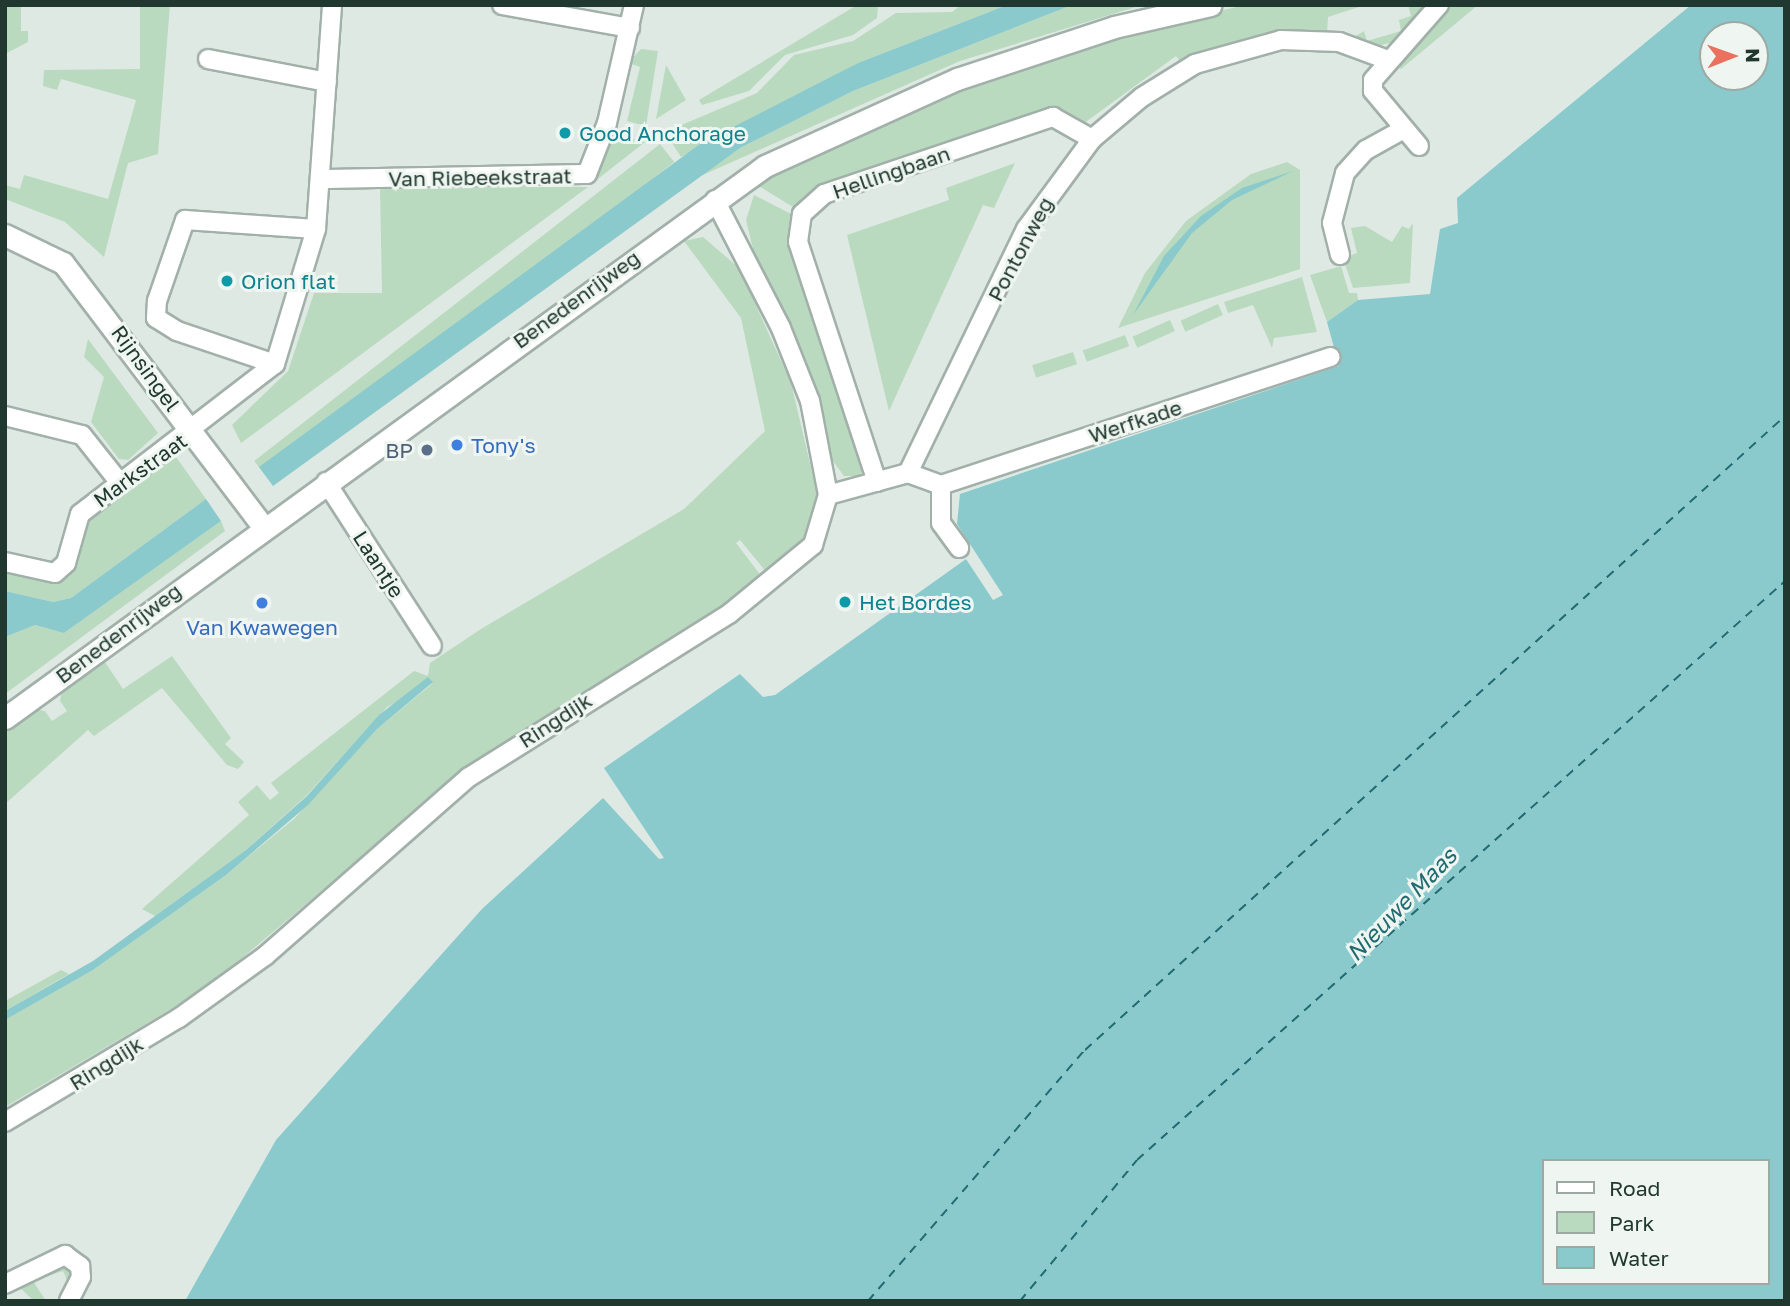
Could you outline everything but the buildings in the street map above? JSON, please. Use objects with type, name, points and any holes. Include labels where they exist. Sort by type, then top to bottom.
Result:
[{"type":"street","points":[[316,229],[185,220],[157,301],[156,318],[177,331],[275,364],[316,229],[323,179],[332,5]]},
{"type":"street","points":[[502,5],[629,28]]},
{"type":"street","name":"Van Riebeekstraat","points":[[323,179],[587,174],[634,5]]},
{"type":"street","name":"Benedenrijweg","points":[[5,718],[326,482],[765,166],[957,79],[1114,27],[1211,5]]},
{"type":"street","points":[[1419,146],[1373,91],[1388,60],[1439,5]]},
{"type":"street","name":"Pontonweg","points":[[908,473],[1026,229],[1092,139],[1142,97],[1232,50],[1314,39],[1373,50],[1388,60]]},
{"type":"street","points":[[208,59],[327,82]]},
{"type":"street","name":"Hellingbaan","points":[[877,482],[798,242],[802,214],[824,194],[1053,117],[1092,139]]},
{"type":"street","points":[[1340,256],[1332,223],[1345,173],[1366,150],[1404,129]]},
{"type":"street","name":"Ringdijk","points":[[5,1122],[179,1018],[265,956],[470,777],[771,584],[813,545],[828,495],[805,389],[782,328],[715,200]]},
{"type":"street","name":"Rijnsingel","points":[[5,235],[63,263],[264,528]]},
{"type":"street","name":"Werfkade","points":[[941,485],[1330,357]]},
{"type":"street","name":"Markstraat","points":[[5,562],[55,573],[66,563],[80,514],[192,431],[275,364]]},
{"type":"street","points":[[5,416],[82,435],[120,483]]},
{"type":"street","points":[[828,495],[908,473],[941,485],[941,523],[959,548]]},
{"type":"street","name":"Laantje","points":[[326,482],[432,646]]},
{"type":"street","points":[[5,1284],[65,1255],[80,1266],[81,1277],[69,1301]]},
{"type":"green space","points":[[5,5],[21,5],[21,31],[28,31],[28,42],[5,54]]},
{"type":"green space","points":[[140,5],[170,5],[158,154],[128,163],[104,257],[65,222],[5,199],[5,185],[20,189],[24,175],[108,199],[136,100],[61,79],[57,90],[43,86],[44,70],[140,69]]},
{"type":"green space","points":[[857,5],[878,5],[877,18],[853,35],[785,55],[749,91],[702,105],[699,100]]},
{"type":"green space","points":[[961,5],[1007,5],[858,63],[681,157],[665,132],[757,93],[794,55],[853,41],[896,13],[952,12]]},
{"type":"green space","points":[[1072,5],[1142,5],[960,61],[696,178],[740,148],[853,91]]},
{"type":"green space","points":[[1245,5],[1365,5],[1328,17],[1327,34],[1238,42],[1183,65],[1176,56],[1083,124],[1062,113],[798,210],[757,185],[923,101],[1100,39]]},
{"type":"green space","points":[[1408,5],[1425,5],[1390,43],[1376,46],[1351,39],[1364,31],[1367,41],[1401,31],[1399,20],[1411,16]]},
{"type":"green space","points":[[1447,5],[1478,5],[1401,69],[1395,63]]},
{"type":"green space","points":[[641,49],[658,51],[646,126],[627,121],[640,67],[628,63]]},
{"type":"green space","points":[[666,65],[686,100],[656,119]]},
{"type":"green space","points":[[607,132],[645,142],[594,182],[599,166]]},
{"type":"green space","points":[[660,144],[674,162],[268,479],[254,461]]},
{"type":"green space","points":[[1287,162],[1300,170],[1300,269],[1118,328],[1145,273],[1186,221],[1251,174]]},
{"type":"green space","points":[[1015,163],[994,208],[983,205],[889,411],[847,235],[949,200],[946,188]]},
{"type":"green space","points":[[380,187],[588,187],[241,443],[232,425],[288,371],[314,293],[382,293]]},
{"type":"green space","points":[[754,195],[795,216],[866,466],[859,476],[844,476],[830,457],[811,381],[755,257],[746,220]]},
{"type":"green space","points":[[1413,223],[1410,283],[1353,288],[1343,258],[1357,253],[1351,228],[1365,226],[1392,242],[1402,226],[1409,229]]},
{"type":"green space","points":[[703,237],[739,268],[791,383],[817,493],[808,535],[767,573],[740,540],[736,543],[765,581],[449,783],[208,987],[5,1107],[5,1020],[93,970],[226,875],[295,818],[377,729],[433,683],[387,707],[306,796],[246,850],[155,916],[142,909],[249,815],[238,802],[257,785],[270,800],[279,793],[271,783],[414,671],[428,676],[430,663],[481,629],[684,509],[765,431],[741,318],[684,241]]},
{"type":"green space","points":[[1341,266],[1349,293],[1357,293],[1358,300],[1327,322],[1310,275]]},
{"type":"green space","points":[[1302,277],[1317,332],[1274,338],[1272,348],[1253,305],[1228,313],[1224,302]]},
{"type":"green space","points":[[1218,304],[1223,315],[1185,332],[1181,321]]},
{"type":"green space","points":[[1170,320],[1175,331],[1137,348],[1133,337]]},
{"type":"green space","points":[[1125,335],[1129,346],[1087,362],[1083,350]]},
{"type":"green space","points":[[88,339],[158,433],[128,460],[119,459],[91,422],[104,377],[84,357]]},
{"type":"green space","points":[[1073,352],[1077,364],[1036,378],[1032,365]]},
{"type":"green space","points":[[171,450],[206,499],[71,598],[53,602],[5,591],[5,572],[49,582],[70,576],[90,515]]},
{"type":"green space","points":[[221,521],[225,531],[5,694],[5,637],[35,625],[64,633]]},
{"type":"green space","points":[[101,656],[123,689],[172,656],[231,738],[225,744],[244,762],[238,769],[227,765],[162,688],[94,736],[88,730],[5,804],[5,726],[30,708],[45,711],[52,721],[67,711],[60,701],[63,684]]},
{"type":"green space","points":[[61,970],[69,974],[5,1011],[5,1001]]},
{"type":"green space","points":[[68,1263],[76,1280],[66,1301],[59,1301],[67,1280],[63,1271],[33,1281],[46,1301],[34,1301],[16,1284]]},
{"type":"water","points":[[1007,5],[1072,5],[853,91],[740,148],[273,486],[259,467],[700,144],[858,63]]},
{"type":"water","name":"Nieuwe Maas","points":[[1691,5],[1785,5],[1785,1301],[185,1301],[276,1140],[482,909],[603,798],[659,859],[664,858],[604,768],[740,674],[763,697],[775,695],[966,559],[993,600],[1003,595],[957,524],[960,494],[1339,366],[1327,322],[1358,300],[1430,294],[1440,229],[1458,223],[1457,198]]},
{"type":"water","points":[[1293,171],[1232,200],[1192,233],[1133,315],[1164,256],[1201,216],[1242,188]]},
{"type":"water","points":[[206,499],[221,521],[64,633],[35,625],[5,637],[5,591],[53,602],[71,598]]},
{"type":"water","points":[[428,677],[433,682],[377,729],[308,805],[226,875],[93,970],[5,1020],[5,1011],[93,961],[246,850],[307,796],[379,715]]},
{"type":"ferry route","points":[[868,1301],[1085,1050],[1785,416]]},
{"type":"ferry route","points":[[1020,1301],[1137,1160],[1785,581]]},
{"type":"place","name":"Good Anchorage","points":[[565,133]]},
{"type":"place","name":"Orion flat","points":[[227,281]]},
{"type":"place","name":"Tony's","points":[[457,445]]},
{"type":"place","name":"BP","points":[[427,450]]},
{"type":"place","name":"Het Bordes","points":[[845,602]]},
{"type":"place","name":"Van Kwawegen","points":[[262,603]]}]
